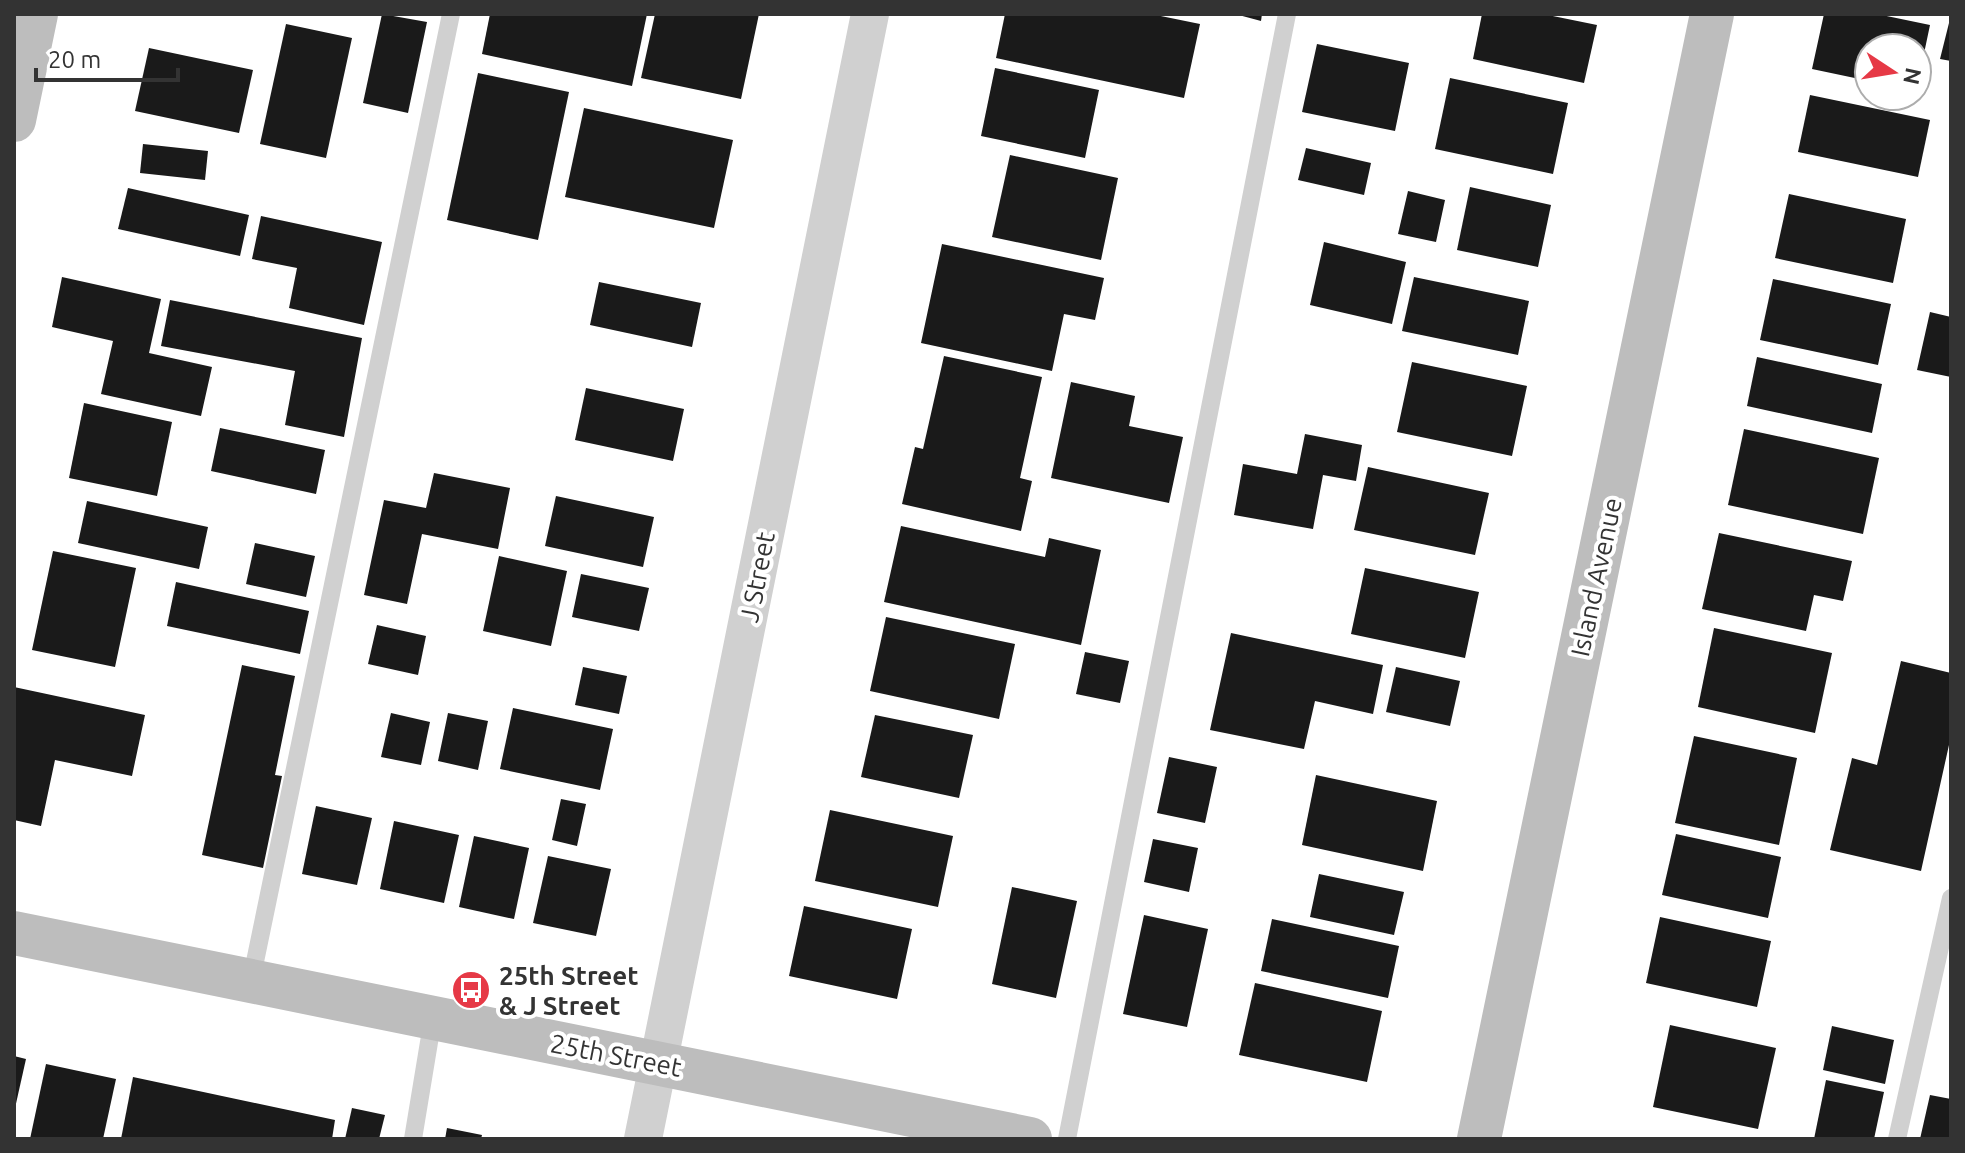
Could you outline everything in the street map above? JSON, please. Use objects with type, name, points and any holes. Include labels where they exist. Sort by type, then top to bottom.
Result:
[{"type":"main road","points":[[14,120],[36,14]]},
{"type":"main road","name":"Island Avenue","points":[[1479,1139],[1712,14]]},
{"type":"main road","name":"25th Street","points":[[14,933],[1030,1139]]},
{"type":"street","name":"J Street","points":[[643,1139],[870,14]]},
{"type":"lane","points":[[251,981],[451,14]]},
{"type":"lane","points":[[1067,1139],[1287,14]]},
{"type":"lane","points":[[1897,1139],[1951,898]]},
{"type":"lane","points":[[413,1139],[433,1018]]},
{"type":"building","points":[[382,14],[427,22],[408,113],[363,103]]},
{"type":"building","points":[[490,14],[647,14],[632,86],[482,54]]},
{"type":"building","points":[[655,14],[759,14],[741,99],[641,78]]},
{"type":"building","points":[[1005,14],[1151,14],[1200,24],[1184,98],[996,58]]},
{"type":"building","points":[[1235,14],[1262,14],[1261,21]]},
{"type":"building","points":[[1482,14],[1543,14],[1597,25],[1584,83],[1473,59]]},
{"type":"building","points":[[1824,14],[1877,14],[1930,25],[1929,32],[1853,32],[1853,78],[1812,69]]},
{"type":"building","points":[[1951,15],[1951,61],[1940,59]]},
{"type":"building","points":[[286,24],[352,38],[326,158],[260,144]]},
{"type":"building","points":[[1317,44],[1409,63],[1395,131],[1302,112]]},
{"type":"building","points":[[149,48],[253,70],[239,133],[135,111]]},
{"type":"building","points":[[995,68],[1099,90],[1085,158],[981,136]]},
{"type":"building","points":[[478,73],[569,92],[538,240],[447,220]]},
{"type":"building","points":[[1450,78],[1568,103],[1553,174],[1435,149]]},
{"type":"building","points":[[1810,95],[1853,104],[1853,112],[1892,112],[1930,120],[1918,177],[1798,152]]},
{"type":"building","points":[[584,108],[733,140],[714,228],[565,197]]},
{"type":"building","points":[[143,144],[208,151],[205,180],[140,173]]},
{"type":"building","points":[[1306,148],[1371,163],[1364,195],[1298,180]]},
{"type":"building","points":[[1010,155],[1118,178],[1101,260],[992,237]]},
{"type":"building","points":[[1470,187],[1551,205],[1538,267],[1457,250]]},
{"type":"building","points":[[128,188],[249,215],[240,256],[118,229]]},
{"type":"building","points":[[1408,191],[1445,200],[1436,242],[1398,234]]},
{"type":"building","points":[[1789,194],[1906,219],[1893,283],[1775,258]]},
{"type":"building","points":[[261,216],[382,242],[364,325],[289,308],[297,268],[252,259]]},
{"type":"building","points":[[1324,242],[1406,262],[1392,324],[1310,305]]},
{"type":"building","points":[[942,244],[1104,278],[1095,320],[1064,314],[1052,371],[921,343]]},
{"type":"building","points":[[62,277],[161,299],[149,353],[212,367],[201,416],[101,394],[113,341],[52,327]]},
{"type":"building","points":[[1414,277],[1529,301],[1518,355],[1402,331]]},
{"type":"building","points":[[1773,279],[1891,304],[1878,365],[1760,340]]},
{"type":"building","points":[[599,282],[701,303],[692,347],[590,325]]},
{"type":"building","points":[[170,300],[362,338],[344,437],[285,425],[295,371],[161,346]]},
{"type":"building","points":[[1930,312],[1951,317],[1951,377],[1917,370]]},
{"type":"building","points":[[944,356],[1042,377],[1020,478],[1032,481],[1021,531],[902,504],[915,447],[923,449]]},
{"type":"building","points":[[1757,357],[1882,384],[1872,433],[1747,406]]},
{"type":"building","points":[[1412,362],[1527,386],[1512,456],[1397,432]]},
{"type":"building","points":[[1071,382],[1135,396],[1129,426],[1183,437],[1169,503],[1051,478]]},
{"type":"building","points":[[586,388],[684,409],[673,461],[575,440]]},
{"type":"building","points":[[84,403],[172,422],[157,496],[69,478]]},
{"type":"building","points":[[220,428],[325,450],[316,494],[211,471]]},
{"type":"building","points":[[1744,429],[1879,458],[1863,534],[1728,505]]},
{"type":"building","points":[[1305,434],[1362,445],[1356,481],[1323,475],[1313,529],[1234,515],[1243,464],[1297,474]]},
{"type":"building","points":[[1368,467],[1489,493],[1475,555],[1354,530]]},
{"type":"building","points":[[434,473],[510,488],[498,549],[422,534],[407,604],[364,595],[384,500],[426,508]]},
{"type":"building","points":[[556,496],[654,517],[643,567],[545,546]]},
{"type":"building","points":[[87,501],[208,527],[199,569],[78,543]]},
{"type":"building","points":[[901,526],[1045,557],[1049,538],[1101,550],[1081,645],[884,602]]},
{"type":"building","points":[[1719,533],[1852,561],[1843,601],[1814,595],[1806,631],[1702,609]]},
{"type":"building","points":[[255,543],[315,556],[306,597],[246,584]]},
{"type":"building","points":[[53,551],[136,568],[115,667],[32,650]]},
{"type":"building","points":[[499,556],[567,571],[551,646],[483,631]]},
{"type":"building","points":[[1365,568],[1479,592],[1465,658],[1351,634]]},
{"type":"building","points":[[581,574],[649,588],[639,631],[572,617]]},
{"type":"building","points":[[176,582],[309,611],[300,654],[167,626]]},
{"type":"building","points":[[886,617],[1015,644],[999,719],[870,691]]},
{"type":"building","points":[[377,625],[426,636],[418,675],[368,664]]},
{"type":"building","points":[[1714,628],[1832,653],[1815,733],[1698,707]]},
{"type":"building","points":[[1231,633],[1383,665],[1373,714],[1315,701],[1304,749],[1210,730]]},
{"type":"building","points":[[1085,652],[1129,661],[1120,703],[1076,694]]},
{"type":"building","points":[[1901,661],[1951,673],[1951,736],[1921,871],[1830,850],[1852,758],[1877,765]]},
{"type":"building","points":[[242,665],[295,676],[275,775],[282,776],[263,868],[202,855]]},
{"type":"building","points":[[583,667],[627,676],[619,714],[575,705]]},
{"type":"building","points":[[1396,667],[1460,681],[1450,726],[1386,712]]},
{"type":"building","points":[[14,687],[145,715],[132,776],[55,760],[41,826],[14,820]]},
{"type":"building","points":[[513,708],[613,729],[600,790],[500,769]]},
{"type":"building","points":[[391,713],[430,722],[421,765],[381,757]]},
{"type":"building","points":[[448,713],[488,721],[478,770],[438,761]]},
{"type":"building","points":[[875,715],[973,735],[959,798],[861,777]]},
{"type":"building","points":[[1694,736],[1797,758],[1779,845],[1675,823]]},
{"type":"building","points":[[1169,757],[1217,767],[1205,823],[1157,813]]},
{"type":"building","points":[[1316,775],[1437,801],[1423,871],[1302,845]]},
{"type":"building","points":[[561,799],[586,804],[577,846],[552,840]]},
{"type":"building","points":[[316,806],[372,818],[357,885],[302,874]]},
{"type":"building","points":[[830,810],[953,836],[938,907],[815,881]]},
{"type":"building","points":[[394,821],[459,835],[444,903],[380,889]]},
{"type":"building","points":[[1676,834],[1781,857],[1768,918],[1662,895]]},
{"type":"building","points":[[474,836],[529,848],[514,919],[459,907]]},
{"type":"building","points":[[1153,839],[1198,848],[1189,892],[1144,882]]},
{"type":"building","points":[[548,856],[611,869],[596,936],[533,923]]},
{"type":"building","points":[[1319,874],[1404,892],[1394,935],[1310,917]]},
{"type":"building","points":[[1012,887],[1077,901],[1056,998],[992,984]]},
{"type":"building","points":[[804,906],[912,929],[897,999],[789,976]]},
{"type":"building","points":[[1144,915],[1208,929],[1187,1027],[1123,1014]]},
{"type":"building","points":[[1660,917],[1771,941],[1757,1007],[1646,983]]},
{"type":"building","points":[[1272,919],[1399,946],[1388,998],[1261,971]]},
{"type":"building","points":[[1255,983],[1382,1011],[1367,1082],[1239,1055]]},
{"type":"building","points":[[1670,1025],[1776,1048],[1758,1129],[1653,1107]]},
{"type":"building","points":[[1832,1026],[1894,1040],[1885,1084],[1823,1070]]},
{"type":"building","points":[[14,1056],[26,1059],[15,1108],[14,1108]]},
{"type":"building","points":[[46,1064],[116,1079],[103,1139],[30,1139]]},
{"type":"building","points":[[133,1077],[335,1120],[332,1139],[121,1139]]},
{"type":"building","points":[[1826,1080],[1884,1092],[1874,1139],[1814,1139]]},
{"type":"building","points":[[1930,1095],[1951,1099],[1951,1139],[1920,1139]]},
{"type":"building","points":[[352,1108],[385,1115],[379,1139],[345,1139]]},
{"type":"building","points":[[447,1128],[482,1135],[481,1139],[445,1139]]},
{"type":"place","name":"25th Street & J Street","points":[[471,990]]}]
